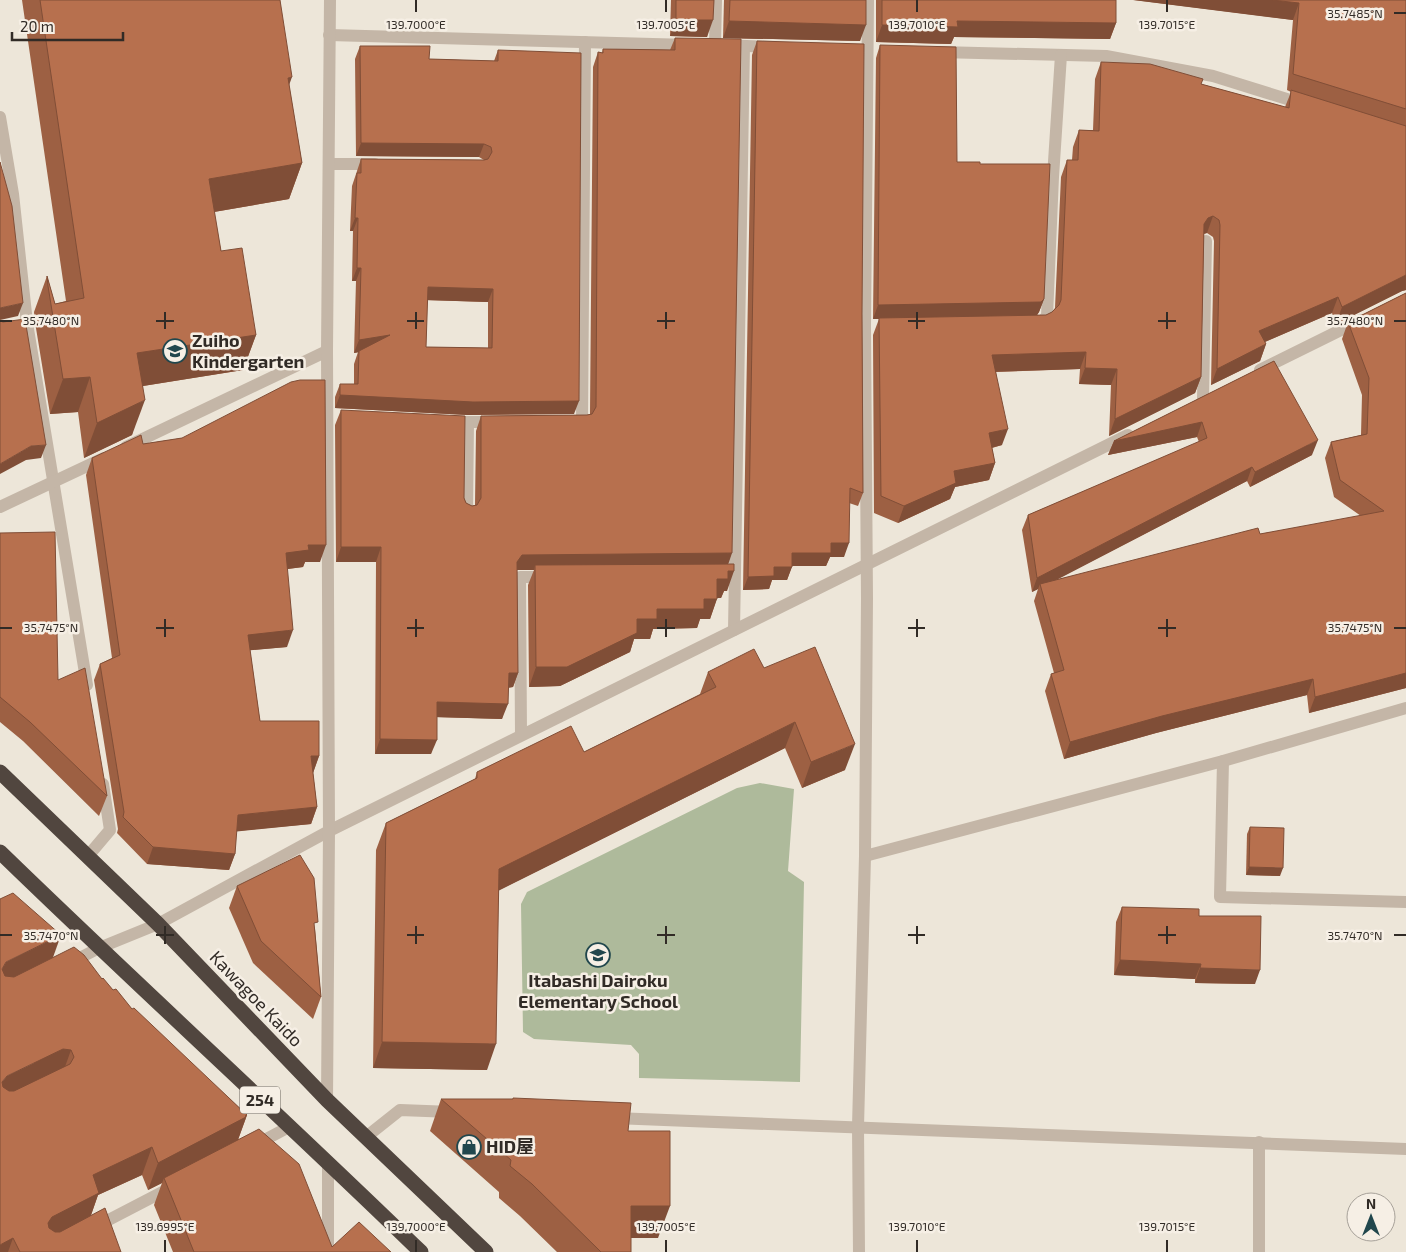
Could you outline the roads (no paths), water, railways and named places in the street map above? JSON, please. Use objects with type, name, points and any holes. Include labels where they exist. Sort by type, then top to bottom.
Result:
[{"type":"highway","name":"Kawagoe Kaido","points":[[0,772],[158,924],[327,1100],[486,1252]]},
{"type":"highway","name":"254","points":[[0,852],[421,1252]]},
{"type":"street","points":[[327,1100],[333,417],[327,351],[330,0]]},
{"type":"street","points":[[715,45],[716,0]]},
{"type":"street","points":[[859,1252],[858,1127],[865,856],[870,327],[868,0]]},
{"type":"street","points":[[329,35],[782,47]]},
{"type":"street","points":[[563,422],[582,422],[585,42]]},
{"type":"street","points":[[734,630],[730,576],[744,46]]},
{"type":"street","points":[[925,51],[1106,56],[1213,76],[1314,107]]},
{"type":"street","points":[[1020,324],[1040,323],[1047,316],[1061,55]]},
{"type":"street","points":[[0,117],[13,194],[22,324],[54,482],[89,699]]},
{"type":"street","points":[[330,164],[390,164]]},
{"type":"street","points":[[1203,399],[1206,241]]},
{"type":"street","points":[[1246,377],[1374,314]]},
{"type":"street","points":[[0,507],[327,351]]},
{"type":"street","points":[[438,421],[468,423],[506,422]]},
{"type":"street","points":[[467,513],[468,423]]},
{"type":"street","points":[[58,969],[99,948],[158,924],[329,831],[1141,429]]},
{"type":"street","points":[[521,735],[520,578],[559,577]]},
{"type":"street","points":[[865,856],[1223,761],[1406,708]]},
{"type":"street","points":[[1223,761],[1220,897],[1406,902]]},
{"type":"street","points":[[88,856],[110,830],[100,768]]},
{"type":"street","points":[[366,1137],[400,1110],[465,1113]]},
{"type":"street","points":[[603,1118],[1406,1148]]},
{"type":"street","points":[[246,1149],[289,1127]]},
{"type":"street","points":[[1258,1252],[1259,1142]]},
{"type":"street","points":[[328,1162],[328,1252]]},
{"type":"street","points":[[80,1234],[185,1180]]},
{"type":"place","name":"Zuiho Kindergarten","points":[[175,351]]},
{"type":"place","name":"Itabashi Dairoku Elementary School","points":[[598,955]]},
{"type":"place","name":"HID屋","points":[[469,1147]]}]
